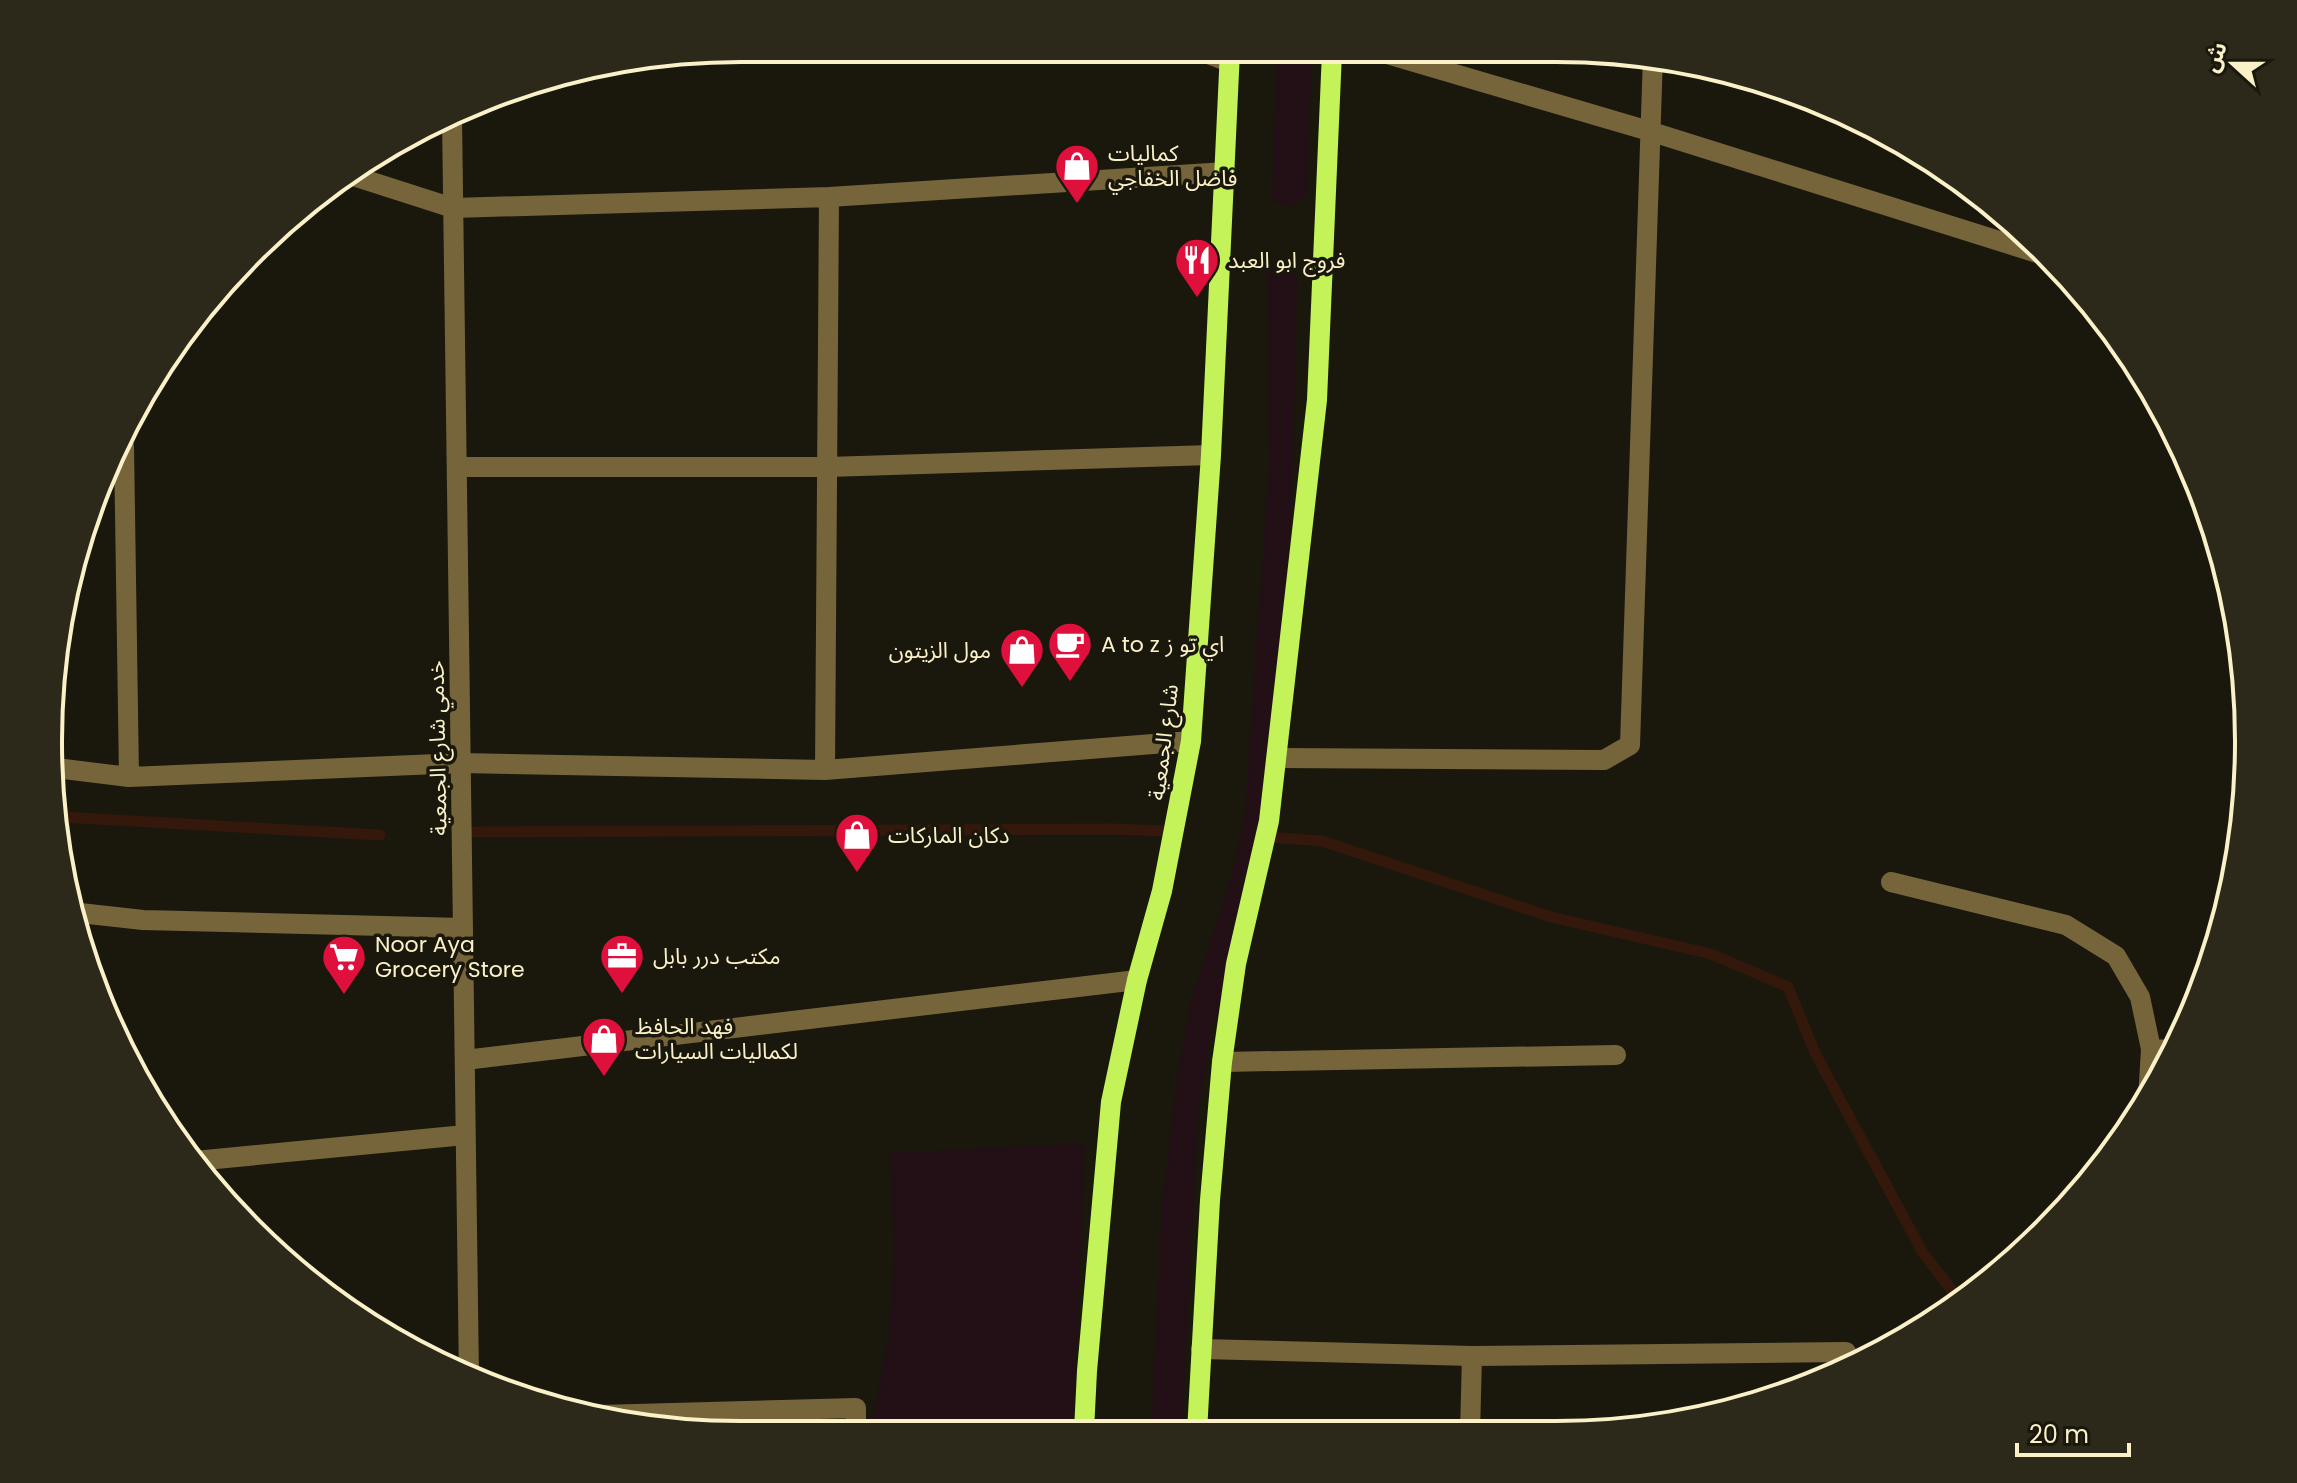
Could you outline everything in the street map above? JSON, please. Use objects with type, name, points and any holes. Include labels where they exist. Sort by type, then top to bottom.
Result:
[{"type":"main road","name":"شارع الجمعية","points":[[1084,1421],[1111,1102],[1137,980],[1162,891],[1191,741],[1211,455],[1230,62]]},
{"type":"main road","points":[[1198,1421],[1222,1062],[1236,964],[1269,821],[1317,400],[1332,62]]},
{"type":"street","points":[[1414,62],[1649,131],[2022,248]]},
{"type":"street","points":[[1278,758],[1604,760],[1630,745],[1652,69]]},
{"type":"street","name":"خدمي شارع الجمعية","points":[[452,127],[469,1363]]},
{"type":"street","points":[[362,179],[453,208],[829,197],[1226,172]]},
{"type":"street","points":[[825,770],[829,197]]},
{"type":"street","points":[[457,467],[828,467],[1211,455]]},
{"type":"street","points":[[124,458],[129,777]]},
{"type":"street","points":[[63,769],[129,777],[461,763],[825,770],[1191,741]]},
{"type":"street","points":[[1891,882],[2066,925],[2116,956],[2140,997],[2151,1049],[2150,1070]]},
{"type":"street","points":[[84,913],[143,920],[463,928]]},
{"type":"street","points":[[465,1060],[1137,980]]},
{"type":"street","points":[[2151,1049],[2161,1049]]},
{"type":"street","points":[[1222,1062],[1616,1055]]},
{"type":"street","points":[[206,1160],[465,1135]]},
{"type":"street","points":[[1201,1349],[1472,1356],[1846,1352]]},
{"type":"street","points":[[1470,1421],[1472,1356]]},
{"type":"street","points":[[645,1414],[856,1408],[856,1421]]},
{"type":"shaded area","points":[[1277,62],[1312,62],[1307,196],[1291,207],[1272,200]]},
{"type":"shaded area","points":[[1280,259],[1291,263],[1297,279],[1292,507],[1276,733],[1229,977],[1211,1034],[1198,1112],[1183,1421],[1151,1421],[1162,1205],[1177,1078],[1190,1004],[1232,874],[1245,812],[1269,468],[1268,271]]},
{"type":"shaded area","points":[[1085,1143],[1073,1421],[872,1421],[889,1337],[894,1254],[890,1153]]},
{"type":"waterway","points":[[67,817],[380,835]]},
{"type":"waterway","points":[[474,832],[1169,831]]},
{"type":"waterway","points":[[1267,837],[1322,841],[1551,917],[1711,954],[1788,987],[1816,1055],[1923,1253],[1953,1292]]},
{"type":"place","name":"كماليات فاضل الخفاجي","points":[[1077,205]]},
{"type":"place","name":"فروج ابو العبد","points":[[1197,299]]},
{"type":"place","name":"A to z اي تو ز","points":[[1070,683]]},
{"type":"place","name":"مول الزيتون","points":[[1022,689]]},
{"type":"place","name":"دكان الماركات","points":[[857,874]]},
{"type":"place","name":"مكتب درر بابل","points":[[622,995]]},
{"type":"place","name":"Noor Aya Grocery Store","points":[[344,996]]},
{"type":"place","name":"فهد الحافظ لكماليات السيارات","points":[[604,1078]]}]
